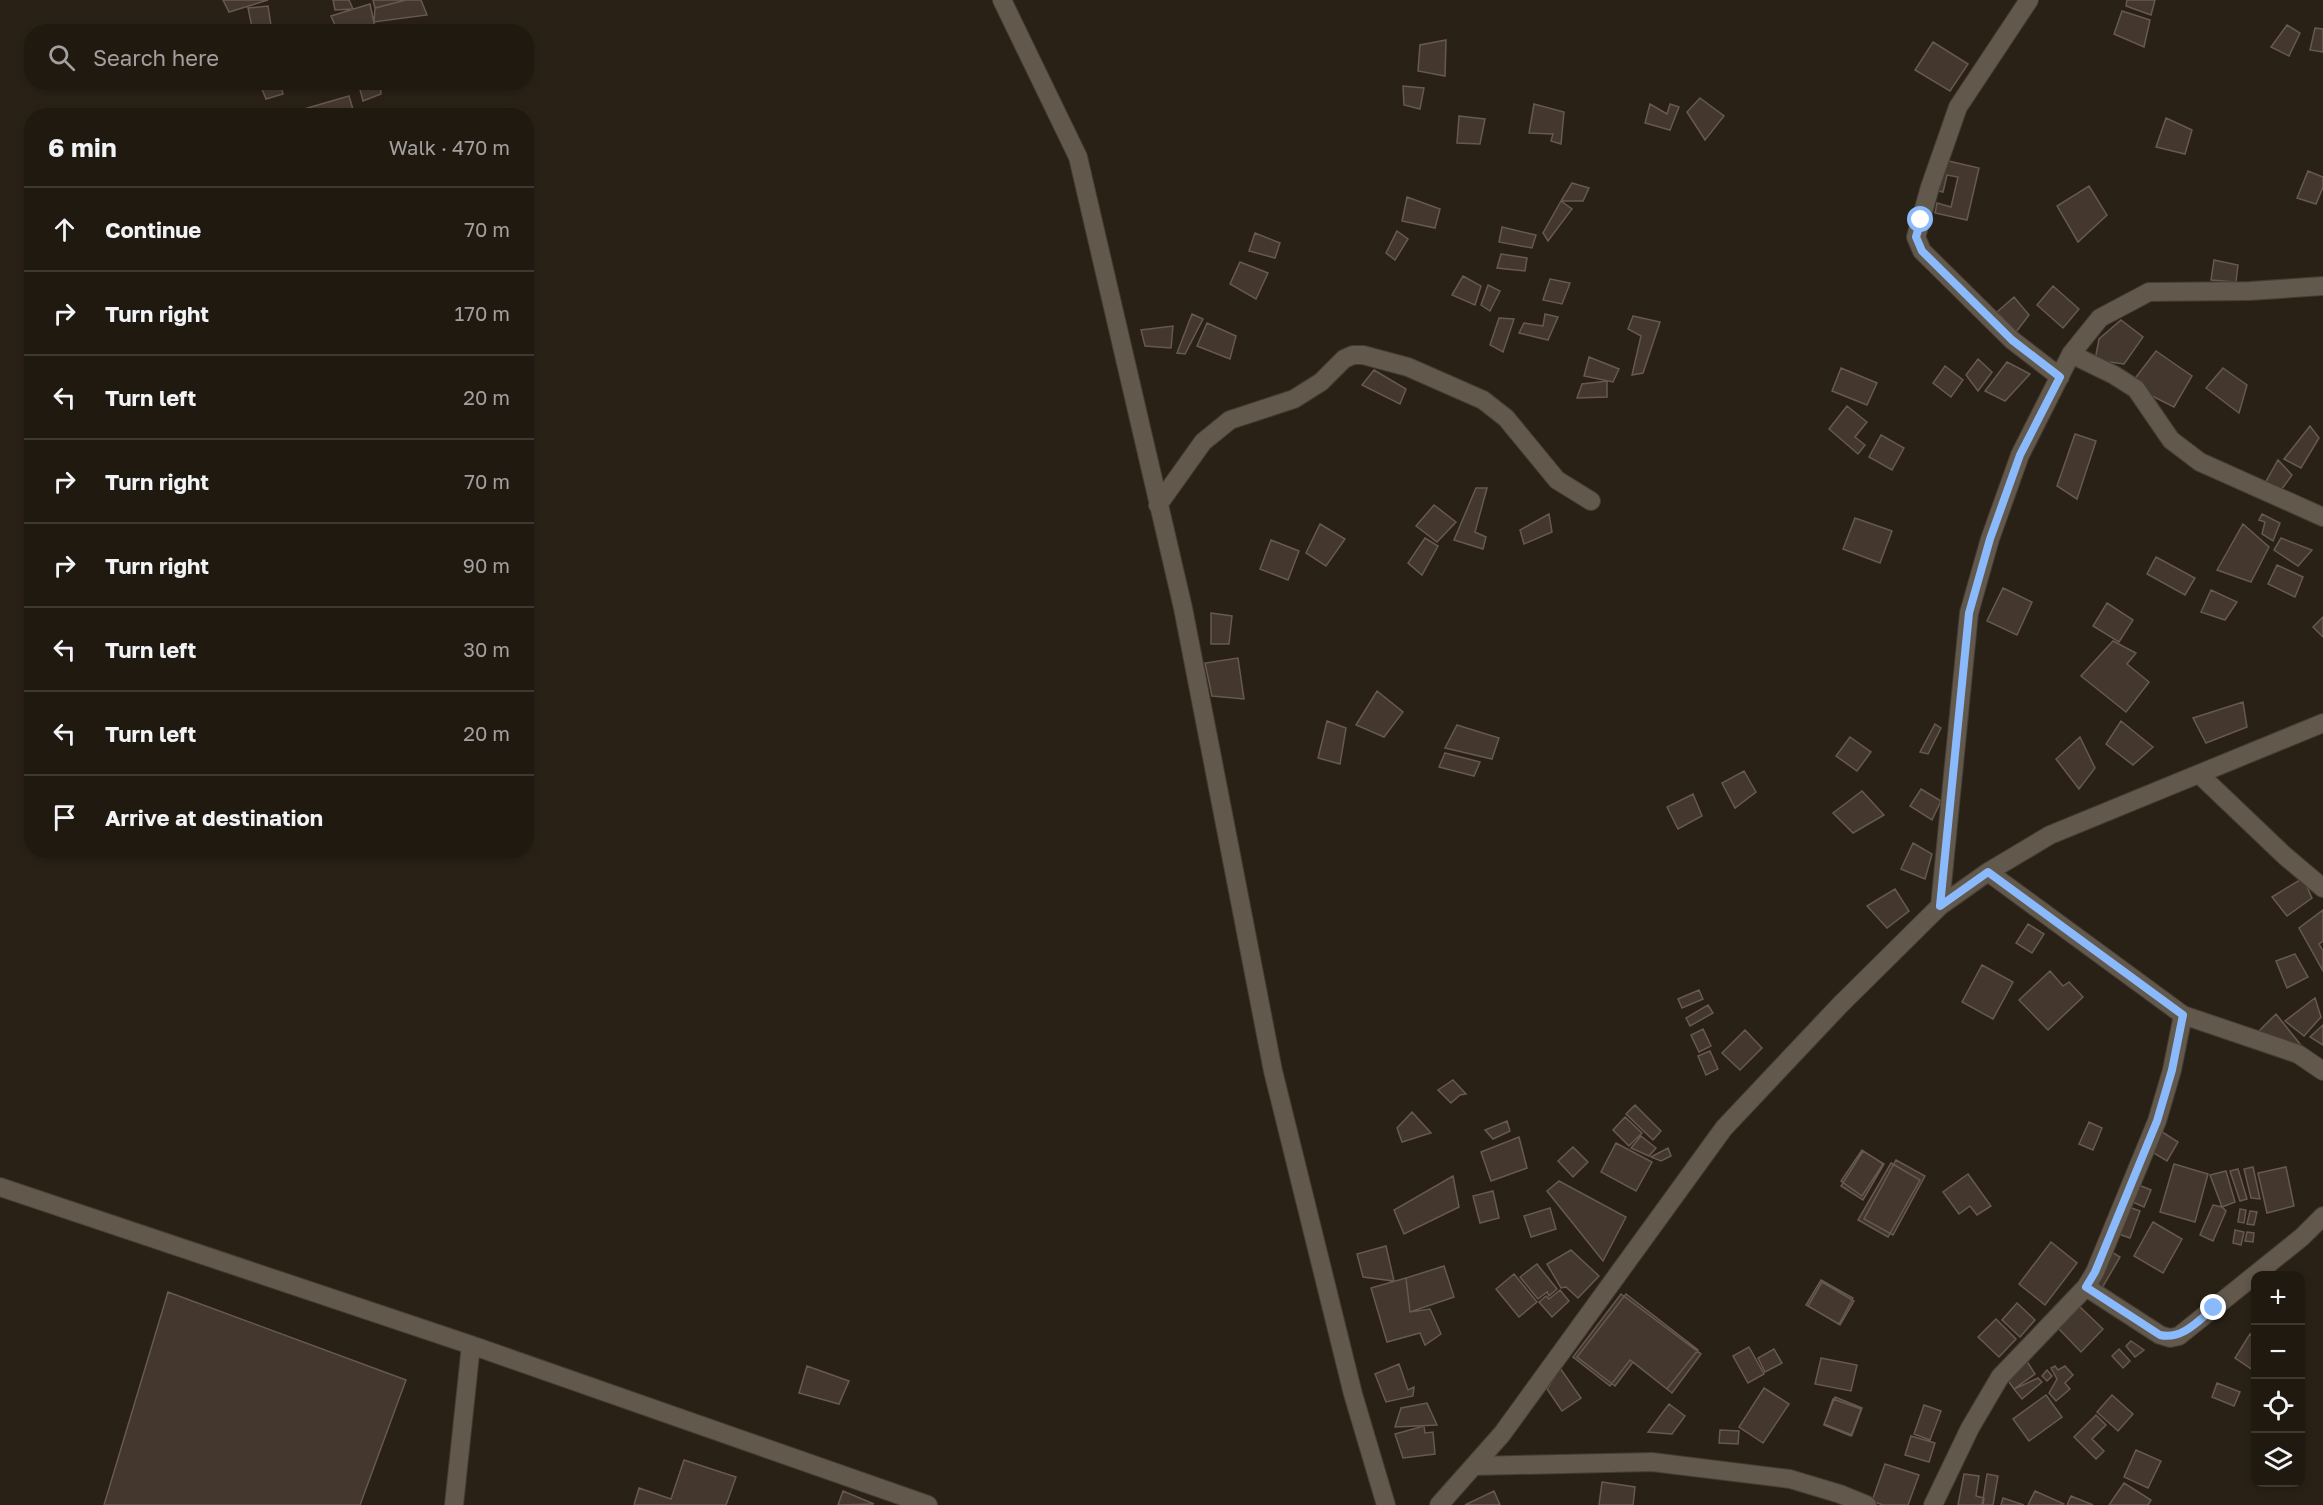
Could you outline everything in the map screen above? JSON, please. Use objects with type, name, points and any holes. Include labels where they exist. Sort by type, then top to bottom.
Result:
[{"type":"street","points":[[1002,0],[1078,157],[1183,608],[1273,1071],[1353,1394],[1386,1505]]},
{"type":"street","points":[[2029,0],[1958,107],[1930,187],[1916,237],[1922,251],[2012,340],[2060,377]]},
{"type":"street","points":[[1940,906],[1969,613],[1990,539],[2020,455],[2071,354],[2100,318],[2149,292],[2250,291],[2323,286]]},
{"type":"street","points":[[2071,354],[2115,375],[2136,389],[2171,440],[2200,462],[2323,517]]},
{"type":"street","points":[[1158,505],[1203,442],[1230,420],[1294,399],[1321,382],[1344,359],[1353,355],[1363,355],[1408,367],[1483,400],[1506,418],[1557,480],[1591,501]]},
{"type":"street","points":[[1439,1505],[1503,1434],[1724,1128],[1840,1005],[1940,906],[1988,872],[2050,835],[2323,723]]},
{"type":"street","points":[[2199,774],[2285,856],[2323,888]]},
{"type":"street","points":[[1988,872],[2183,1015],[2298,1054],[2323,1071]]},
{"type":"street","points":[[1933,1505],[1980,1410],[2000,1377],[2086,1287],[2095,1272],[2157,1121],[2172,1070],[2183,1015]]},
{"type":"street","points":[[0,1187],[471,1345],[928,1505]]},
{"type":"street","points":[[2086,1287],[2160,1335],[2170,1338],[2179,1336],[2302,1237],[2323,1216]]},
{"type":"street","points":[[454,1505],[471,1345]]},
{"type":"street","points":[[1474,1466],[1652,1462],[1790,1479],[1867,1505]]},
{"type":"building","points":[[223,0],[268,0],[229,12]]},
{"type":"building","points":[[333,0],[349,0],[353,9],[335,10]]},
{"type":"building","points":[[373,0],[406,0],[375,8]]},
{"type":"building","points":[[406,0],[421,0],[427,15],[374,22],[375,8]]},
{"type":"building","points":[[2127,0],[2155,0],[2151,15],[2126,6]]},
{"type":"building","points":[[370,4],[374,24],[334,24],[331,16]]},
{"type":"building","points":[[268,6],[271,24],[251,24],[248,8]]},
{"type":"building","points":[[2122,11],[2150,20],[2144,47],[2114,34]]},
{"type":"building","points":[[2287,25],[2300,33],[2289,56],[2271,47]]},
{"type":"building","points":[[2315,28],[2323,29],[2323,52],[2310,50]]},
{"type":"building","points":[[1446,40],[1445,76],[1418,71],[1420,45]]},
{"type":"building","points":[[1933,42],[1968,64],[1950,91],[1915,70]]},
{"type":"building","points":[[1403,86],[1424,88],[1420,109],[1404,105]]},
{"type":"building","points":[[262,90],[282,90],[283,94],[266,99]]},
{"type":"building","points":[[360,90],[381,90],[381,94],[363,101]]},
{"type":"building","points":[[349,96],[353,108],[308,108]]},
{"type":"building","points":[[1700,98],[1724,116],[1705,140],[1687,112]]},
{"type":"building","points":[[1534,104],[1564,112],[1561,144],[1551,141],[1553,134],[1529,133]]},
{"type":"building","points":[[1650,104],[1667,114],[1670,104],[1679,107],[1670,130],[1645,123]]},
{"type":"building","points":[[1459,116],[1485,119],[1480,144],[1457,143]]},
{"type":"building","points":[[2166,118],[2192,130],[2185,154],[2156,147]]},
{"type":"building","points":[[1940,159],[1979,168],[1967,220],[1935,213],[1937,203],[1951,207],[1958,177],[1947,175],[1943,192],[1934,190]]},
{"type":"building","points":[[2308,171],[2323,177],[2323,187],[2316,204],[2297,198]]},
{"type":"building","points":[[1572,183],[1589,188],[1583,201],[1561,201]]},
{"type":"building","points":[[2089,186],[2107,215],[2078,242],[2057,206]]},
{"type":"building","points":[[1407,197],[1440,209],[1435,228],[1402,221]]},
{"type":"building","points":[[1561,201],[1572,209],[1548,241],[1543,233]]},
{"type":"building","points":[[1502,227],[1536,235],[1532,248],[1499,242]]},
{"type":"building","points":[[1397,231],[1408,239],[1395,260],[1386,253]]},
{"type":"building","points":[[1255,233],[1280,243],[1275,258],[1249,251]]},
{"type":"building","points":[[1501,254],[1527,258],[1525,271],[1497,268]]},
{"type":"building","points":[[2214,260],[2238,265],[2236,282],[2211,280]]},
{"type":"building","points":[[1240,262],[1268,273],[1256,299],[1230,284]]},
{"type":"building","points":[[1463,276],[1481,286],[1475,305],[1452,295]]},
{"type":"building","points":[[1550,279],[1570,283],[1562,304],[1543,300]]},
{"type":"building","points":[[1488,285],[1500,291],[1490,311],[1481,305]]},
{"type":"building","points":[[2053,286],[2079,309],[2063,328],[2037,305]]},
{"type":"building","points":[[2014,297],[2029,315],[2016,332],[1997,312]]},
{"type":"building","points":[[1192,314],[1203,319],[1185,354],[1177,353]]},
{"type":"building","points":[[1545,314],[1558,317],[1548,340],[1519,333],[1524,323],[1543,326]]},
{"type":"building","points":[[1633,316],[1660,322],[1643,373],[1632,375],[1641,336],[1628,329]]},
{"type":"building","points":[[1499,318],[1514,319],[1503,352],[1490,345]]},
{"type":"building","points":[[2121,320],[2143,337],[2124,364],[2095,360],[2099,339]]},
{"type":"building","points":[[1207,323],[1236,336],[1230,359],[1197,346]]},
{"type":"building","points":[[1173,326],[1171,348],[1145,346],[1141,330]]},
{"type":"building","points":[[2156,351],[2192,376],[2174,407],[2130,385]]},
{"type":"building","points":[[1589,357],[1619,369],[1613,382],[1584,376]]},
{"type":"building","points":[[1978,359],[1992,372],[1978,391],[1966,375]]},
{"type":"building","points":[[2007,362],[2030,374],[2005,401],[1985,391]]},
{"type":"building","points":[[1945,366],[1963,380],[1951,397],[1933,383]]},
{"type":"building","points":[[1841,368],[1877,383],[1867,405],[1832,391]]},
{"type":"building","points":[[2223,368],[2247,385],[2239,413],[2206,388]]},
{"type":"building","points":[[1374,370],[1406,389],[1400,404],[1362,385]]},
{"type":"building","points":[[1607,381],[1607,397],[1577,398],[1582,384]]},
{"type":"building","points":[[1847,406],[1867,422],[1855,437],[1865,445],[1858,454],[1829,429]]},
{"type":"building","points":[[2310,426],[2319,438],[2301,468],[2284,459]]},
{"type":"building","points":[[2075,434],[2096,441],[2077,499],[2057,486]]},
{"type":"building","points":[[1881,435],[1904,448],[1892,470],[1869,457]]},
{"type":"building","points":[[2278,460],[2292,475],[2279,493],[2264,485]]},
{"type":"building","points":[[1476,488],[1487,488],[1475,532],[1486,537],[1483,549],[1454,540]]},
{"type":"building","points":[[1434,505],[1456,522],[1437,542],[1416,526]]},
{"type":"building","points":[[1549,514],[1552,532],[1524,544],[1520,530]]},
{"type":"building","points":[[2262,514],[2280,523],[2273,541],[2262,534],[2265,522],[2259,520]]},
{"type":"building","points":[[1855,518],[1892,531],[1880,563],[1843,549]]},
{"type":"building","points":[[1320,524],[1345,539],[1326,566],[1306,553]]},
{"type":"building","points":[[2243,524],[2269,547],[2251,582],[2217,570]]},
{"type":"building","points":[[1425,538],[1438,546],[1422,575],[1408,563]]},
{"type":"building","points":[[2281,538],[2312,550],[2298,566],[2274,550]]},
{"type":"building","points":[[1271,540],[1299,551],[1288,580],[1260,569]]},
{"type":"building","points":[[2156,557],[2195,578],[2185,595],[2147,574]]},
{"type":"building","points":[[2277,565],[2303,577],[2295,597],[2268,584]]},
{"type":"building","points":[[2003,588],[2032,602],[2017,635],[1987,621]]},
{"type":"building","points":[[2211,590],[2237,602],[2225,620],[2201,612]]},
{"type":"building","points":[[2107,603],[2133,620],[2119,642],[2093,626]]},
{"type":"building","points":[[1211,613],[1232,616],[1229,644],[1211,644]]},
{"type":"building","points":[[2323,617],[2323,637],[2313,627]]},
{"type":"building","points":[[2113,641],[2136,653],[2127,664],[2149,682],[2126,712],[2081,676]]},
{"type":"building","points":[[1238,658],[1244,699],[1212,696],[1205,663]]},
{"type":"building","points":[[1377,691],[1403,712],[1384,737],[1356,725]]},
{"type":"building","points":[[2243,702],[2247,727],[2206,743],[2193,718]]},
{"type":"building","points":[[1327,721],[1346,728],[1340,764],[1318,758]]},
{"type":"building","points":[[2121,721],[2153,747],[2133,765],[2106,744]]},
{"type":"building","points":[[1935,724],[1941,728],[1928,754],[1920,752]]},
{"type":"building","points":[[1457,725],[1499,738],[1492,759],[1445,748]]},
{"type":"building","points":[[1850,737],[1871,752],[1857,771],[1836,756]]},
{"type":"building","points":[[2080,737],[2095,768],[2079,789],[2056,759]]},
{"type":"building","points":[[1445,753],[1480,762],[1474,776],[1439,767]]},
{"type":"building","points":[[1744,771],[1756,792],[1735,808],[1722,783]]},
{"type":"building","points":[[1921,789],[1941,801],[1932,820],[1910,806]]},
{"type":"building","points":[[1862,791],[1884,815],[1853,833],[1833,813]]},
{"type":"building","points":[[1693,794],[1702,816],[1678,829],[1667,807]]},
{"type":"building","points":[[1913,843],[1932,854],[1925,879],[1901,869]]},
{"type":"building","points":[[2303,878],[2312,898],[2287,916],[2272,897]]},
{"type":"building","points":[[1895,889],[1909,911],[1887,928],[1867,906]]},
{"type":"building","points":[[2323,910],[2323,941],[2319,944],[2323,951],[2323,971],[2299,928]]},
{"type":"building","points":[[2028,924],[2044,934],[2032,953],[2016,943]]},
{"type":"building","points":[[2295,954],[2308,977],[2287,988],[2276,961]]},
{"type":"building","points":[[1982,965],[2013,982],[1993,1019],[1962,1002]]},
{"type":"building","points":[[2050,971],[2063,986],[2069,982],[2083,997],[2048,1030],[2019,1000]]},
{"type":"building","points":[[1699,990],[1703,999],[1682,1008],[1678,999]]},
{"type":"building","points":[[2315,998],[2321,1017],[2304,1036],[2285,1021]]},
{"type":"building","points":[[1708,1005],[1713,1013],[1690,1026],[1686,1018]]},
{"type":"building","points":[[2276,1014],[2304,1049],[2257,1033]]},
{"type":"building","points":[[2323,1025],[2323,1045],[2310,1037]]},
{"type":"building","points":[[1703,1029],[1711,1046],[1699,1052],[1691,1035]]},
{"type":"building","points":[[1745,1030],[1762,1048],[1740,1070],[1722,1053]]},
{"type":"building","points":[[1710,1051],[1718,1069],[1706,1075],[1698,1056]]},
{"type":"building","points":[[1453,1080],[1466,1094],[1460,1095],[1451,1103],[1438,1090]]},
{"type":"building","points":[[1635,1105],[1661,1131],[1653,1140],[1626,1114]]},
{"type":"building","points":[[1412,1112],[1431,1133],[1402,1142],[1397,1128]]},
{"type":"building","points":[[1625,1117],[1642,1133],[1629,1146],[1613,1130]]},
{"type":"building","points":[[1507,1121],[1510,1131],[1493,1139],[1485,1130]]},
{"type":"building","points":[[2089,1122],[2102,1128],[2093,1150],[2079,1144]]},
{"type":"building","points":[[2159,1130],[2178,1142],[2167,1161],[2147,1149]]},
{"type":"building","points":[[1641,1136],[1656,1148],[1649,1156],[1631,1148]]},
{"type":"building","points":[[1519,1137],[1527,1168],[1491,1181],[1481,1152]]},
{"type":"building","points":[[1616,1143],[1652,1162],[1636,1191],[1601,1172]]},
{"type":"building","points":[[1573,1147],[1588,1162],[1573,1177],[1558,1161]]},
{"type":"building","points":[[1668,1148],[1671,1156],[1661,1161],[1651,1157]]},
{"type":"building","points":[[1862,1150],[1883,1164],[1862,1196],[1841,1181]]},
{"type":"building","points":[[1863,1151],[1884,1164],[1863,1200],[1841,1186]]},
{"type":"building","points":[[1896,1160],[1925,1176],[1893,1235],[1864,1219]]},
{"type":"building","points":[[1891,1163],[1920,1180],[1888,1237],[1858,1220]]},
{"type":"building","points":[[2174,1164],[2208,1174],[2195,1222],[2160,1212]]},
{"type":"building","points":[[2253,1167],[2260,1199],[2251,1198],[2244,1169]]},
{"type":"building","points":[[2286,1167],[2294,1206],[2267,1213],[2258,1173]]},
{"type":"building","points":[[2238,1169],[2247,1199],[2240,1201],[2230,1171]]},
{"type":"building","points":[[2226,1171],[2235,1202],[2222,1207],[2210,1175]]},
{"type":"building","points":[[1968,1174],[1991,1206],[1977,1215],[1970,1206],[1959,1214],[1943,1192]]},
{"type":"building","points":[[1453,1176],[1459,1207],[1404,1234],[1394,1210]]},
{"type":"building","points":[[1559,1181],[1626,1217],[1603,1261],[1547,1191]]},
{"type":"building","points":[[2134,1183],[2151,1190],[2144,1207],[2128,1200]]},
{"type":"building","points":[[1493,1191],[1499,1218],[1480,1223],[1473,1196]]},
{"type":"building","points":[[2213,1205],[2222,1207],[2226,1211],[2213,1241],[2200,1235]]},
{"type":"building","points":[[2126,1206],[2140,1211],[2130,1238],[2116,1233]]},
{"type":"building","points":[[1550,1208],[1556,1229],[1531,1237],[1524,1216]]},
{"type":"building","points":[[2240,1209],[2246,1210],[2244,1223],[2238,1222]]},
{"type":"building","points":[[2250,1211],[2257,1212],[2254,1225],[2247,1224]]},
{"type":"building","points":[[2153,1222],[2182,1239],[2163,1273],[2134,1256]]},
{"type":"building","points":[[2235,1230],[2244,1232],[2241,1245],[2233,1243]]},
{"type":"building","points":[[2247,1232],[2254,1233],[2253,1242],[2245,1241]]},
{"type":"building","points":[[2051,1242],[2077,1263],[2045,1305],[2019,1284]]},
{"type":"building","points":[[1386,1246],[1394,1281],[1363,1277],[1357,1254]]},
{"type":"building","points":[[1571,1250],[1599,1276],[1578,1298],[1566,1287],[1561,1288],[1547,1264]]},
{"type":"building","points":[[2110,1251],[2120,1257],[2102,1288],[2092,1283]]},
{"type":"building","points":[[1537,1264],[1557,1289],[1549,1296],[1547,1292],[1538,1299],[1520,1277]]},
{"type":"building","points":[[1444,1266],[1454,1297],[1410,1312],[1406,1278]]},
{"type":"building","points":[[1514,1274],[1537,1302],[1519,1317],[1496,1289]]},
{"type":"building","points":[[1406,1278],[1410,1312],[1430,1309],[1441,1334],[1425,1345],[1420,1333],[1387,1342],[1371,1288]]},
{"type":"building","points":[[1821,1280],[1853,1298],[1839,1324],[1806,1305]]},
{"type":"building","points":[[1822,1282],[1854,1301],[1840,1325],[1808,1306]]},
{"type":"building","points":[[1560,1290],[1569,1301],[1552,1317],[1539,1302],[1546,1296],[1549,1299]]},
{"type":"building","points":[[168,1292],[406,1380],[360,1505],[104,1505]]},
{"type":"building","points":[[1621,1294],[1701,1354],[1672,1393],[1630,1360],[1610,1386],[1573,1357]]},
{"type":"building","points":[[1626,1294],[1698,1350],[1667,1389],[1633,1362],[1615,1386],[1577,1357]]},
{"type":"building","points":[[2017,1303],[2035,1320],[2020,1337],[2002,1320]]},
{"type":"building","points":[[2079,1306],[2103,1329],[2081,1352],[2058,1328]]},
{"type":"building","points":[[1996,1319],[2016,1339],[1999,1357],[1978,1337]]},
{"type":"building","points":[[2250,1334],[2251,1334],[2251,1369],[2235,1358]]},
{"type":"building","points":[[2131,1341],[2144,1350],[2135,1357],[2126,1346]]},
{"type":"building","points":[[1749,1347],[1764,1374],[1748,1383],[1733,1356]]},
{"type":"building","points":[[1774,1349],[1782,1363],[1765,1372],[1758,1358]]},
{"type":"building","points":[[2119,1349],[2130,1361],[2123,1368],[2112,1356]]},
{"type":"building","points":[[1821,1358],[1857,1365],[1851,1391],[1815,1384]]},
{"type":"building","points":[[2026,1360],[2035,1374],[2014,1389],[2004,1375]]},
{"type":"building","points":[[1399,1364],[1408,1390],[1414,1387],[1413,1396],[1386,1402],[1375,1374]]},
{"type":"building","points":[[807,1366],[849,1381],[839,1404],[799,1393]]},
{"type":"building","points":[[2055,1366],[2058,1370],[2065,1366],[2073,1375],[2065,1383],[2070,1389],[2056,1401],[2049,1393],[2057,1379],[2051,1368]]},
{"type":"building","points":[[1560,1368],[1581,1398],[1562,1411],[1547,1389]]},
{"type":"building","points":[[2047,1370],[2052,1376],[2047,1381],[2042,1376]]},
{"type":"building","points":[[2038,1378],[2042,1382],[2022,1399],[2014,1389]]},
{"type":"building","points":[[2217,1383],[2240,1392],[2234,1406],[2212,1397]]},
{"type":"building","points":[[1764,1388],[1789,1404],[1763,1443],[1739,1427]]},
{"type":"building","points":[[2046,1395],[2062,1417],[2029,1441],[2013,1419]]},
{"type":"building","points":[[2112,1395],[2133,1414],[2118,1431],[2097,1412]]},
{"type":"building","points":[[1835,1397],[1862,1408],[1852,1435],[1824,1424]]},
{"type":"building","points":[[1833,1399],[1861,1409],[1851,1436],[1824,1425]]},
{"type":"building","points":[[1427,1403],[1437,1425],[1395,1427],[1401,1408]]},
{"type":"building","points":[[1669,1404],[1685,1416],[1672,1434],[1648,1432]]},
{"type":"building","points":[[1924,1405],[1941,1411],[1930,1440],[1914,1434]]},
{"type":"building","points":[[2096,1415],[2106,1425],[2092,1439],[2104,1451],[2096,1459],[2074,1437]]},
{"type":"building","points":[[1424,1426],[1425,1433],[1433,1432],[1435,1454],[1403,1458],[1395,1434]]},
{"type":"building","points":[[1720,1430],[1739,1431],[1738,1444],[1719,1443]]},
{"type":"building","points":[[1911,1436],[1935,1443],[1929,1462],[1905,1455]]},
{"type":"building","points":[[2136,1450],[2161,1461],[2148,1488],[2124,1477]]},
{"type":"building","points":[[684,1460],[736,1477],[726,1505],[634,1505],[639,1488],[671,1499]]},
{"type":"building","points":[[1885,1464],[1919,1475],[1908,1505],[1883,1505],[1872,1501]]},
{"type":"building","points":[[1964,1474],[1979,1476],[1976,1496],[1984,1498],[1983,1505],[1958,1505]]},
{"type":"building","points":[[1987,1474],[1998,1476],[1993,1505],[1982,1505]]},
{"type":"building","points":[[1602,1482],[1635,1487],[1633,1505],[1599,1505]]},
{"type":"building","points":[[2124,1483],[2151,1500],[2148,1505],[2109,1505]]},
{"type":"building","points":[[843,1491],[874,1504],[838,1505]]},
{"type":"building","points":[[1494,1491],[1500,1505],[1465,1505]]},
{"type":"building","points":[[2035,1491],[2064,1504],[2064,1505],[2028,1505]]},
{"type":"building","points":[[2071,1496],[2093,1505],[2067,1505]]},
{"type":"building","points":[[2003,1498],[2024,1505],[2001,1505]]},
{"type":"route","points":[[1921,220],[1916,237],[1922,251],[2012,340],[2060,377],[2020,455],[1990,539],[1969,613],[1940,906],[1988,872],[2183,1015],[2172,1070],[2157,1121],[2095,1272],[2086,1287],[2160,1335],[2170,1338],[2179,1336],[2214,1308]]}]
